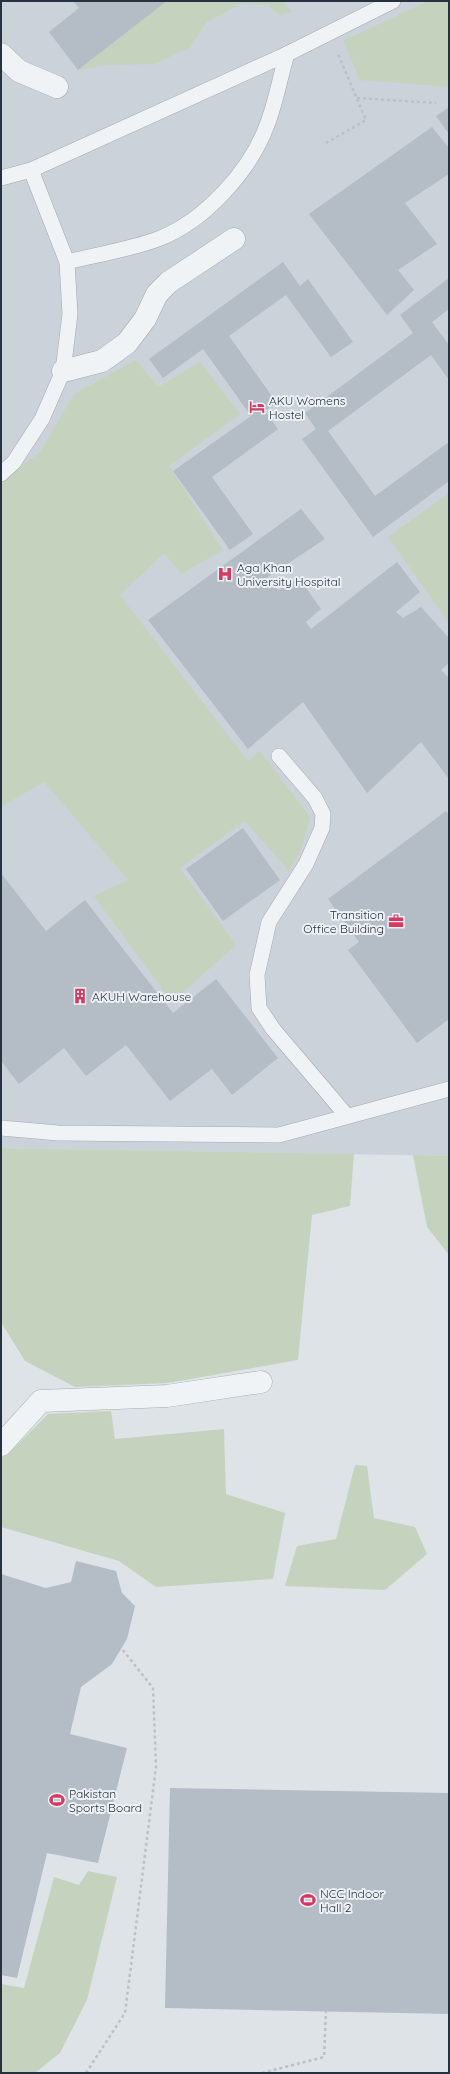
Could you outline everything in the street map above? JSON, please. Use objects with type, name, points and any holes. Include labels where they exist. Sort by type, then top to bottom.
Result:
[{"type":"street","points":[[1,54],[19,71],[57,87]]},
{"type":"street","points":[[63,371],[102,361],[127,343],[145,319],[157,294],[169,282],[234,239]]},
{"type":"street","points":[[1,1445],[41,1402],[167,1396],[261,1382]]},
{"type":"lane","points":[[1,178],[31,170],[287,54],[328,32],[393,1]]},
{"type":"lane","points":[[67,262],[159,238],[190,221],[220,196],[243,170],[267,125],[287,54]]},
{"type":"lane","points":[[1,474],[14,462],[42,419],[63,371],[70,314],[67,262],[31,170]]},
{"type":"lane","points":[[279,756],[316,798],[323,814],[323,821],[322,828],[306,864],[268,922],[257,975],[259,1008],[273,1029],[347,1116]]},
{"type":"lane","points":[[1,1128],[58,1133],[279,1135],[449,1089]]},
{"type":"path","points":[[326,143],[366,120],[328,32]]},
{"type":"path","points":[[357,98],[436,103]]},
{"type":"path","points":[[86,2073],[125,2013],[156,1767],[153,1688],[122,1649]]},
{"type":"path","points":[[262,2073],[324,2057],[326,2012]]},
{"type":"shaded area","name":"Aga Khan University Hospital","points":[[1,1],[449,1],[449,1156],[1,1148]]},
{"type":"green space","points":[[167,1],[283,1],[292,12],[279,15],[268,5],[241,4],[207,22],[189,48],[154,64],[108,65],[78,70]]},
{"type":"green space","points":[[428,1],[449,1],[449,87],[360,80],[343,41]]},
{"type":"green space","points":[[136,360],[158,387],[200,362],[240,414],[169,466],[223,550],[181,574],[164,553],[120,595],[248,761],[260,751],[310,817],[302,848],[289,871],[245,821],[180,868],[236,945],[172,1002],[94,896],[128,880],[44,782],[1,807],[1,482],[40,452],[74,394]]},
{"type":"green space","points":[[449,493],[449,623],[388,537]]},
{"type":"green space","points":[[1,1148],[354,1154],[350,1206],[312,1215],[298,1360],[168,1383],[75,1387],[25,1361],[1,1322]]},
{"type":"green space","points":[[413,1155],[449,1156],[449,1255],[427,1227]]},
{"type":"green space","points":[[111,1411],[115,1439],[224,1429],[226,1494],[285,1513],[273,1579],[156,1587],[119,1561],[1,1527],[1,1457],[6,1456],[48,1414]]},
{"type":"green space","points":[[355,1465],[367,1466],[374,1518],[415,1527],[427,1554],[385,1590],[285,1586],[297,1546],[336,1539]]},
{"type":"green space","points":[[88,1871],[117,1877],[87,2000],[60,2053],[35,2073],[1,2073],[1,1984],[24,1988],[54,1877],[79,1885]]},
{"type":"building","points":[[73,1],[167,1],[78,70],[49,32],[79,8]]},
{"type":"building","points":[[449,107],[449,134],[436,116]]},
{"type":"building","points":[[432,127],[449,148],[449,174],[405,203],[437,244],[398,270],[414,290],[387,315],[309,214]]},
{"type":"building","name":"AKU Womens Hostel","points":[[283,262],[300,286],[308,279],[353,342],[331,357],[286,295],[229,336],[277,403],[265,411],[278,429],[212,477],[253,534],[230,550],[173,471],[251,416],[203,349],[163,378],[149,359]]},
{"type":"building","points":[[449,278],[449,309],[432,322],[449,345],[449,380],[431,355],[328,431],[375,496],[449,442],[449,481],[373,537],[302,439],[316,429],[305,413],[413,333],[400,315]]},
{"type":"building","points":[[301,509],[325,539],[266,578],[278,590],[299,578],[321,609],[306,622],[311,629],[397,562],[420,592],[396,612],[403,618],[421,607],[449,638],[449,663],[441,670],[449,678],[449,779],[421,742],[367,793],[303,702],[248,749],[148,620]]},
{"type":"building","name":"Transition Office Building","points":[[446,811],[449,816],[449,1019],[417,1043],[348,950],[359,942],[328,899]]},
{"type":"building","points":[[243,828],[280,880],[223,921],[186,869]]},
{"type":"building","name":"AKUH Warehouse","points":[[1,873],[46,931],[85,900],[173,1013],[216,979],[278,1058],[232,1095],[212,1069],[170,1101],[126,1045],[86,1076],[64,1048],[19,1084],[1,1061]]},
{"type":"building","name":"Pakistan Sports Board","points":[[76,1561],[116,1571],[122,1593],[135,1606],[127,1639],[112,1664],[81,1687],[70,1734],[127,1748],[98,1863],[47,1853],[17,1978],[1,1975],[1,1574],[46,1588],[71,1582]]},
{"type":"building","name":"NCC Indoor Hall 2","points":[[170,1788],[449,1793],[449,2014],[165,2008]]},
{"type":"place","name":"AKU Womens Hostel","points":[[257,407]]},
{"type":"place","name":"Aga Khan University Hospital","points":[[225,574]]},
{"type":"place","name":"Transition Office Building","points":[[396,921]]},
{"type":"place","name":"AKUH Warehouse","points":[[80,996]]},
{"type":"place","name":"Pakistan Sports Board","points":[[57,1800]]},
{"type":"place","name":"NCC Indoor Hall 2","points":[[308,1900]]}]
